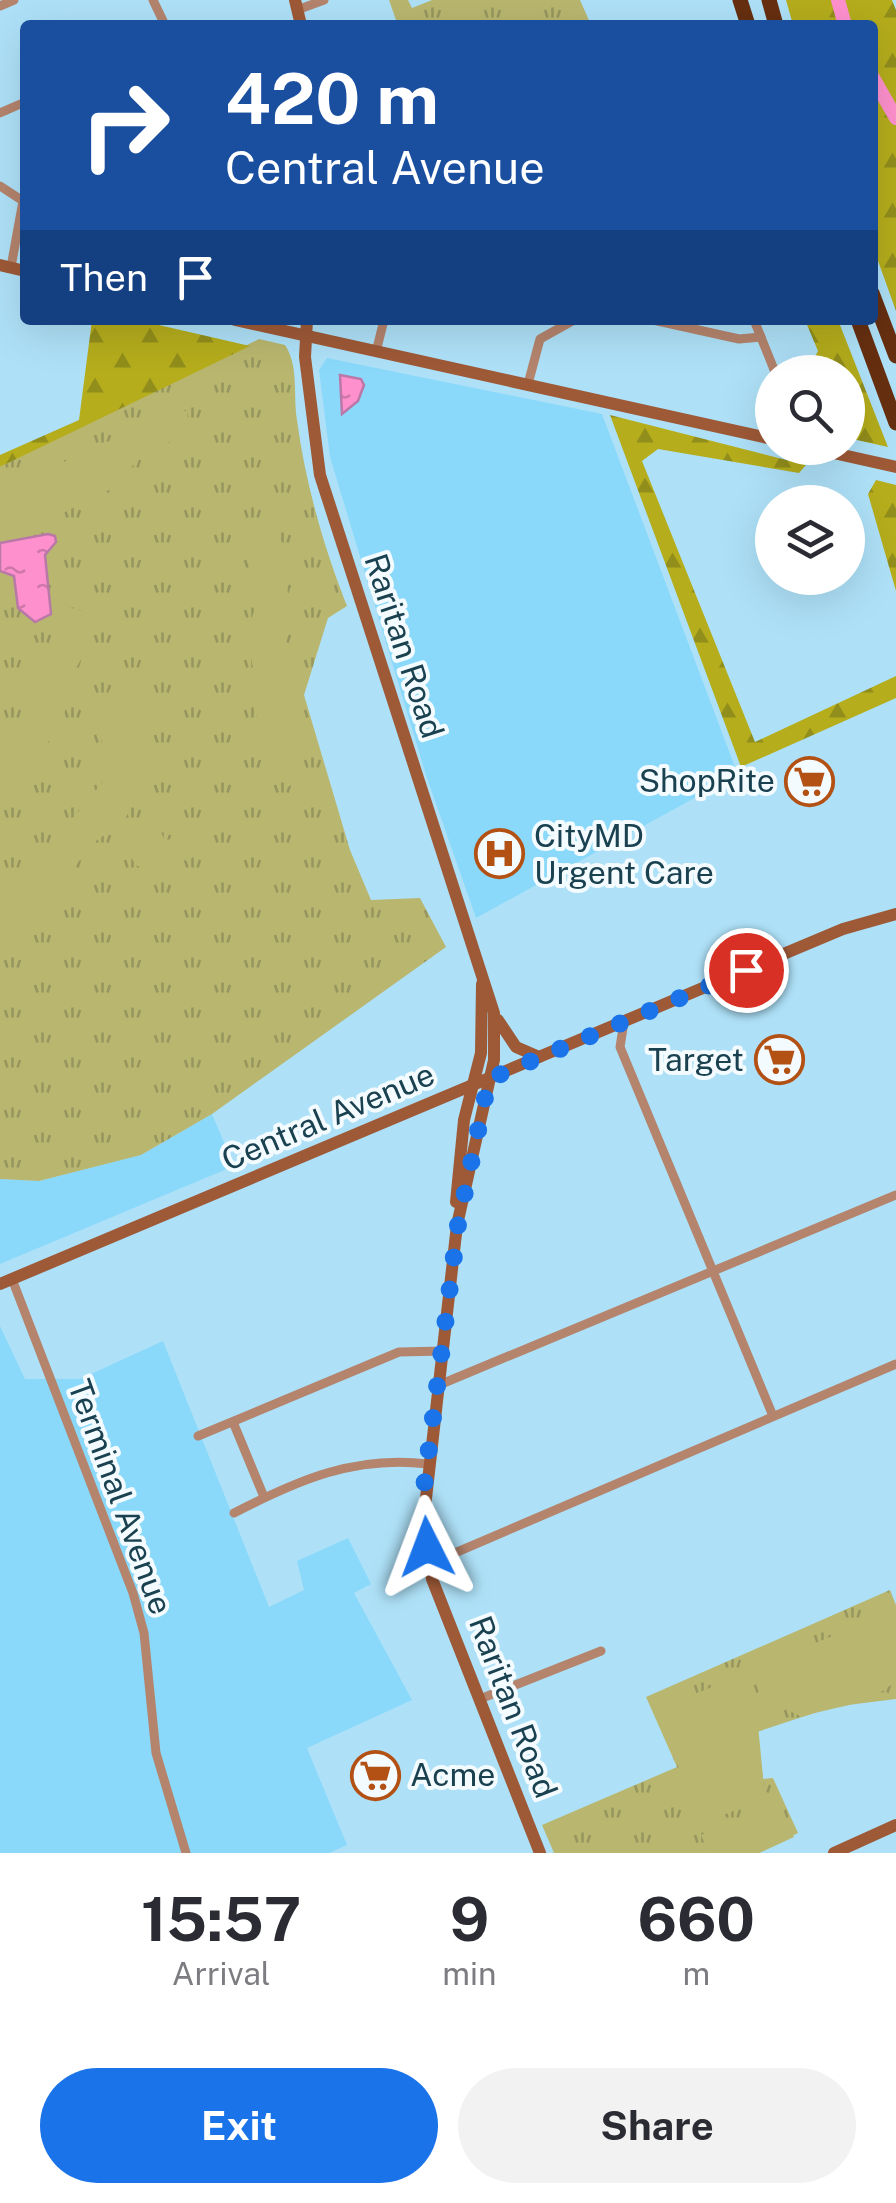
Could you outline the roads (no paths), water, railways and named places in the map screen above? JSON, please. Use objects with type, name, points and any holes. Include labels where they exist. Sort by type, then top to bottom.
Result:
[{"type":"highway","points":[[878,309],[896,356]]},
{"type":"highway","points":[[860,325],[896,422]]},
{"type":"main road","points":[[257,325],[755,432]]},
{"type":"main road","name":"Raritan Road","points":[[306,325],[320,475],[494,1013],[495,1048],[458,1225],[424,1516],[429,1564],[540,1853]]},
{"type":"main road","points":[[865,459],[896,466]]},
{"type":"main road","name":"Central Avenue","points":[[6,1282],[843,930],[896,903]]},
{"type":"main road","name":"Central Avenue","points":[[843,930],[896,914]]},
{"type":"main road","name":"Raritan Road","points":[[458,1225],[457,1174],[464,1120],[482,1044],[482,982]]},
{"type":"main road","points":[[494,1013],[513,1044],[539,1056]]},
{"type":"main road","points":[[435,1102],[450,1106],[464,1120]]},
{"type":"main road","points":[[834,1853],[896,1825]]},
{"type":"street","points":[[0,6],[14,0]]},
{"type":"street","points":[[296,5],[324,0]]},
{"type":"street","points":[[12,268],[20,223]]},
{"type":"street","points":[[376,352],[383,325]]},
{"type":"street","points":[[528,384],[540,339],[565,325]]},
{"type":"street","points":[[676,325],[739,339],[761,337]]},
{"type":"street","points":[[756,325],[768,355]]},
{"type":"street","points":[[620,1048],[624,1022]]},
{"type":"street","points":[[598,1032],[620,1048],[773,1416]]},
{"type":"street","points":[[439,1386],[896,1195]]},
{"type":"street","name":"Terminal Avenue","points":[[6,1282],[133,1593],[144,1633],[156,1754],[186,1853]]},
{"type":"street","points":[[198,1436],[399,1352],[443,1351]]},
{"type":"street","points":[[429,1564],[896,1364]]},
{"type":"street","points":[[233,1422],[264,1497]]},
{"type":"street","points":[[234,1512],[335,1467],[393,1460],[428,1464]]},
{"type":"street","points":[[480,1699],[601,1651]]},
{"type":"water","points":[[340,375],[361,379],[364,385],[358,401],[342,414]]},
{"type":"water","points":[[55,536],[56,542],[45,555],[51,614],[35,622],[18,608],[14,576],[0,571],[0,543]]},
{"type":"waterway","points":[[838,0],[844,20]]},
{"type":"waterway","points":[[878,86],[896,118]]},
{"type":"place","name":"ShopRite","points":[[810,781]]},
{"type":"place","name":"CityMD Urgent Care","points":[[499,854]]},
{"type":"place","name":"Target","points":[[779,1060]]},
{"type":"place","name":"Acme","points":[[375,1775]]}]
